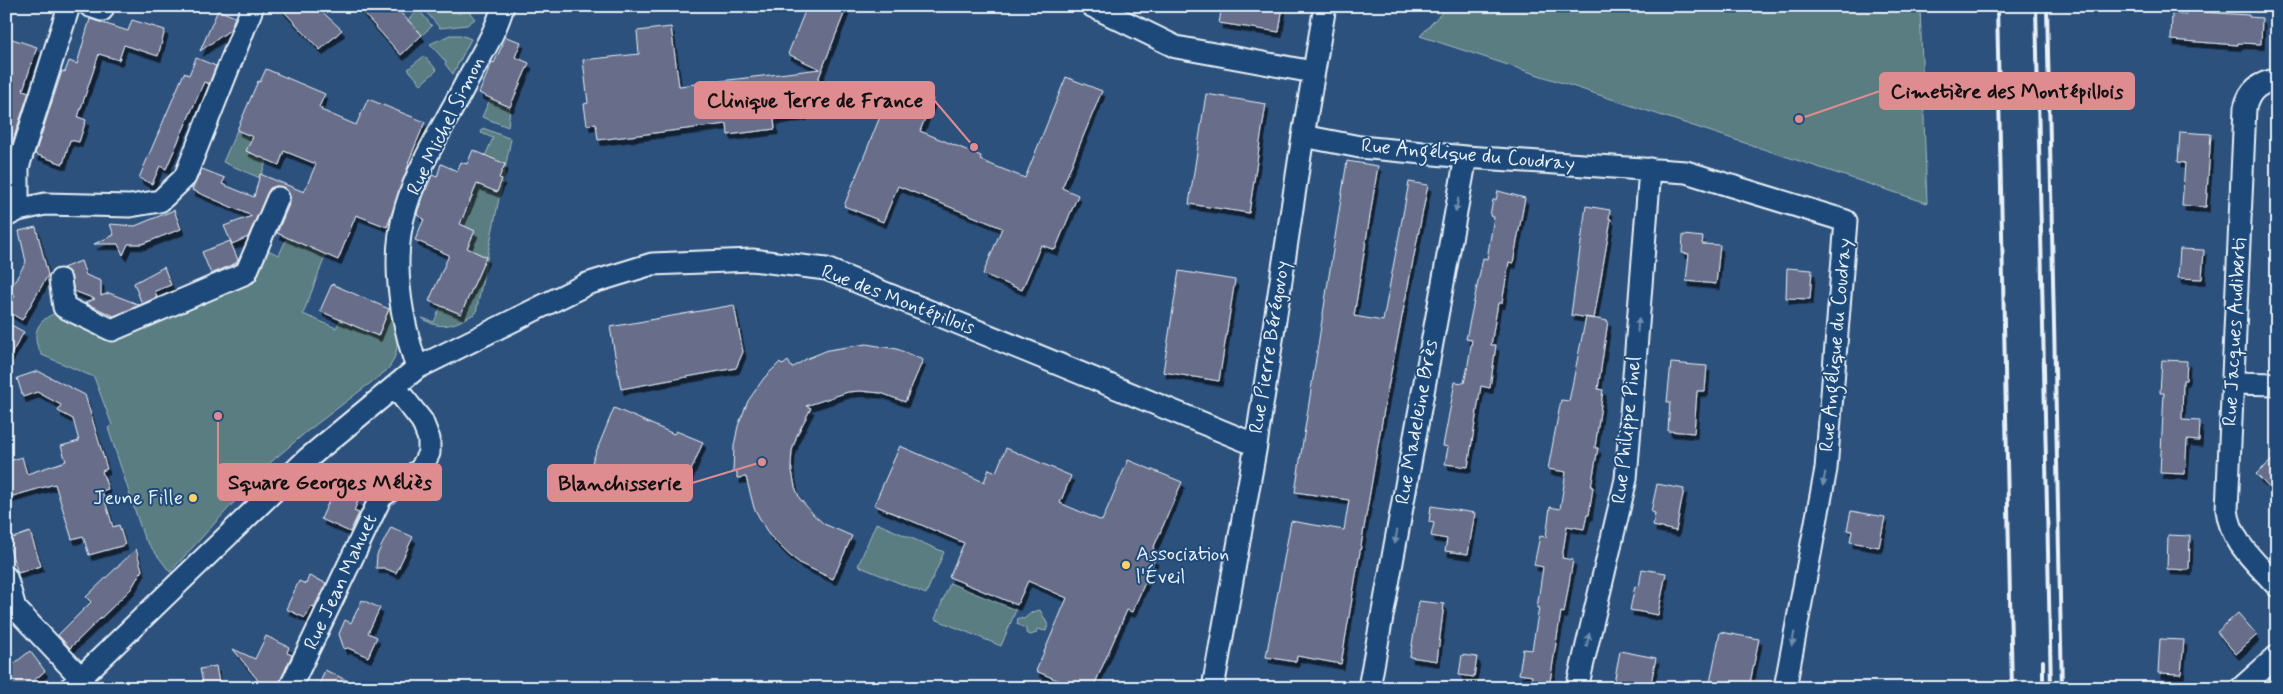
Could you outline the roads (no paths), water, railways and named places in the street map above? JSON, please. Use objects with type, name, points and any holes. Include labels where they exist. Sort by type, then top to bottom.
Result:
[{"type":"street","points":[[69,6],[18,167],[12,214],[45,204],[130,206],[160,201],[185,177],[253,6]]},
{"type":"street","name":"Rue Michel Simon","points":[[417,368],[408,340],[401,299],[399,240],[405,208],[418,174],[489,38],[503,6]]},
{"type":"street","points":[[1092,6],[1176,47],[1313,72]]},
{"type":"street","name":"Rue Pierre Bérégovoy","points":[[1213,688],[1256,445],[1302,136],[1325,6]]},
{"type":"street","name":"Rue Jacques Audiberti","points":[[2277,80],[2265,81],[2254,90],[2247,98],[2245,108],[2227,510],[2228,522],[2236,540],[2277,586]]},
{"type":"street","name":"Rue Angélique du Coudray","points":[[1302,136],[1360,147],[1466,157],[1650,168],[1686,172],[1846,221],[1826,469],[1785,688]]},
{"type":"street","name":"Rue Madeleine Brès","points":[[1369,688],[1466,157]]},
{"type":"street","name":"Rue Philippe Pinel","points":[[1577,688],[1626,479],[1650,168]]},
{"type":"street","points":[[60,280],[64,307],[112,330],[246,273],[278,198]]},
{"type":"street","name":"Rue des Montépillois","points":[[76,683],[307,459],[417,368],[587,284],[652,264],[752,260],[826,269],[1256,445]]},
{"type":"street","points":[[2233,383],[2277,384]]},
{"type":"street","name":"Rue Jean Mahuet","points":[[290,688],[381,497],[421,469],[429,453],[429,439],[422,421],[395,387]]},
{"type":"street","points":[[6,577],[16,608],[76,683]]},
{"type":"street","points":[[2241,688],[2277,656]]},
{"type":"railway","points":[[1997,6],[2012,688]]},
{"type":"railway","points":[[2036,6],[2051,688]]},
{"type":"railway","points":[[2047,6],[2062,688]]},
{"type":"railway","points":[[2043,661],[2043,688]]},
{"type":"place","name":"Cimetière des Montépillois","points":[[1799,119]]},
{"type":"place","name":"Clinique Terre de France","points":[[974,147]]},
{"type":"place","name":"Square Georges Méliès","points":[[218,416]]},
{"type":"place","name":"Blanchisserie","points":[[762,462]]},
{"type":"place","name":"Jeune Fille","points":[[193,498]]},
{"type":"place","name":"Association l'Éveil","points":[[1126,565]]}]
